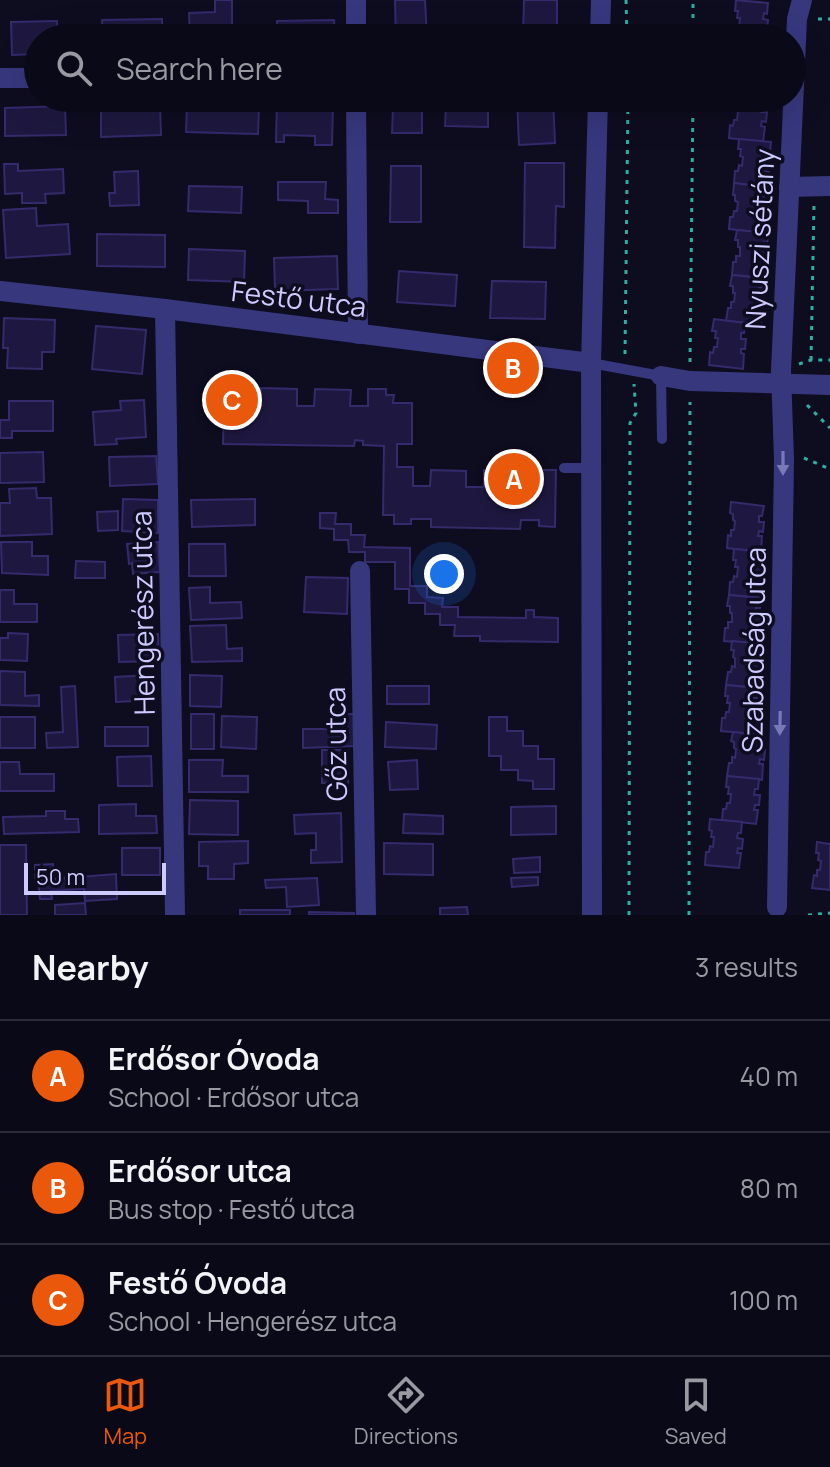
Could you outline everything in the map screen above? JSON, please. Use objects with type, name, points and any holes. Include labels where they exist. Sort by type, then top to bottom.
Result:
[{"type":"street","points":[[356,0],[356,24]]},
{"type":"street","points":[[600,24],[601,0]]},
{"type":"street","name":"Nyuszi sétány","points":[[797,24],[802,0]]},
{"type":"street","points":[[0,78],[24,78]]},
{"type":"street","points":[[356,112],[358,334]]},
{"type":"street","points":[[592,915],[591,363],[598,112]]},
{"type":"street","name":"Nyuszi sétány","points":[[781,385],[793,112]]},
{"type":"street","points":[[789,187],[830,186]]},
{"type":"street","name":"Festő utca","points":[[0,291],[591,363]]},
{"type":"street","name":"Hengerész utca","points":[[165,309],[175,915]]},
{"type":"street","points":[[661,376],[690,381],[830,385]]},
{"type":"street","name":"Szabadság utca","points":[[777,911],[784,460],[781,385]]},
{"type":"street","name":"Gőz utca","points":[[360,571],[366,915]]},
{"type":"street","points":[[592,881],[602,915]]},
{"type":"lane","points":[[591,363],[661,376],[662,439]]},
{"type":"lane","points":[[564,468],[591,468]]},
{"type":"path","points":[[626,0],[627,24]]},
{"type":"path","points":[[693,0],[693,24]]},
{"type":"path","points":[[628,112],[625,353],[636,390],[636,413],[630,423],[629,915]]},
{"type":"path","points":[[689,915],[693,112]]},
{"type":"path","points":[[814,205],[811,360],[830,360]]},
{"type":"path","points":[[784,460],[807,458],[830,469]]},
{"type":"path","points":[[808,915],[830,913]]},
{"type":"building","points":[[215,0],[232,0],[232,24],[189,24],[189,13],[215,12]]},
{"type":"building","points":[[395,0],[425,0],[426,24],[396,24]]},
{"type":"building","points":[[524,0],[557,0],[557,24],[523,24]]},
{"type":"building","points":[[736,0],[768,3],[763,19],[768,20],[768,24],[739,24],[738,11],[735,11]]},
{"type":"building","points":[[162,19],[162,24],[102,24],[102,20]]},
{"type":"building","points":[[334,20],[334,24],[277,24],[277,21]]},
{"type":"building","points":[[57,21],[57,24],[24,24],[24,55],[12,55],[11,22]]},
{"type":"building","points":[[24,107],[24,112],[65,112],[66,135],[5,136],[5,108]]},
{"type":"building","points":[[101,112],[160,112],[161,135],[101,137]]},
{"type":"building","points":[[187,112],[259,112],[258,134],[186,132]]},
{"type":"building","points":[[277,112],[333,112],[332,145],[315,145],[315,136],[284,135],[284,142],[276,142]]},
{"type":"building","points":[[393,112],[422,112],[422,133],[392,133]]},
{"type":"building","points":[[446,112],[488,112],[488,127],[445,126]]},
{"type":"building","points":[[518,112],[554,112],[555,143],[519,145]]},
{"type":"building","points":[[738,112],[767,112],[766,122],[762,121],[761,126],[765,127],[763,142],[729,138],[730,125],[733,126],[734,120],[737,120]]},
{"type":"building","points":[[739,139],[771,142],[766,157],[771,158],[771,167],[766,167],[766,172],[769,172],[768,187],[734,183],[735,171],[738,171],[739,165],[742,166]]},
{"type":"building","points":[[525,163],[564,163],[564,207],[556,206],[555,248],[524,247]]},
{"type":"building","points":[[4,164],[18,164],[18,171],[63,169],[64,193],[45,194],[46,203],[22,203],[22,193],[5,194]]},
{"type":"building","points":[[391,166],[421,166],[421,222],[390,222]]},
{"type":"building","points":[[138,171],[139,205],[110,206],[109,193],[115,193],[114,172]]},
{"type":"building","points":[[278,182],[326,182],[325,199],[338,200],[338,213],[308,213],[308,201],[278,200]]},
{"type":"building","points":[[734,183],[766,187],[765,197],[761,197],[761,203],[766,203],[765,213],[761,212],[764,218],[763,233],[729,229],[730,217],[737,211],[738,202],[733,195]]},
{"type":"building","points":[[189,186],[242,187],[241,213],[188,211]]},
{"type":"building","points":[[36,208],[37,226],[68,224],[70,254],[6,258],[3,210]]},
{"type":"building","points":[[737,230],[769,233],[767,243],[764,242],[764,248],[769,248],[768,258],[764,258],[764,263],[767,263],[766,278],[732,275],[733,262],[736,262],[736,256],[740,256],[738,240],[735,240]]},
{"type":"building","points":[[97,234],[165,235],[165,267],[97,266]]},
{"type":"building","points":[[189,249],[245,251],[244,282],[188,280]]},
{"type":"building","points":[[337,256],[338,289],[275,291],[274,258]]},
{"type":"building","points":[[399,271],[457,275],[455,306],[397,302]]},
{"type":"building","points":[[732,275],[763,278],[759,294],[764,294],[763,304],[759,304],[758,308],[762,309],[761,324],[726,321],[728,308],[734,302],[735,293],[733,286],[730,286]]},
{"type":"building","points":[[492,281],[546,282],[545,319],[490,318]]},
{"type":"building","points":[[4,318],[55,320],[54,352],[42,352],[42,369],[7,368],[8,348],[3,348]]},
{"type":"building","points":[[714,319],[746,323],[744,333],[741,333],[741,339],[746,339],[745,349],[741,349],[744,354],[743,369],[709,365],[710,352],[713,353],[714,347],[717,347],[718,338],[715,338],[716,331],[712,331]]},
{"type":"building","points":[[96,326],[146,330],[142,374],[92,369]]},
{"type":"building","points":[[261,388],[297,389],[297,406],[314,406],[315,389],[351,390],[350,406],[368,406],[368,389],[386,389],[386,395],[394,395],[393,403],[412,403],[412,444],[397,444],[397,467],[413,467],[413,486],[430,486],[431,470],[466,471],[466,487],[484,487],[484,470],[521,471],[521,488],[538,488],[538,470],[556,470],[555,527],[539,526],[539,520],[521,520],[520,529],[431,527],[431,519],[411,519],[411,524],[394,524],[394,515],[383,515],[384,446],[363,445],[363,441],[355,440],[354,446],[223,444],[224,389],[242,390],[242,407],[261,408]]},
{"type":"building","points":[[144,400],[146,437],[116,439],[117,444],[95,445],[93,412],[121,410],[120,401]]},
{"type":"building","points":[[9,401],[53,401],[53,431],[12,431],[12,438],[0,438],[0,420],[9,420]]},
{"type":"building","points":[[43,452],[44,482],[0,483],[0,453]]},
{"type":"building","points":[[156,456],[158,484],[110,486],[109,457]]},
{"type":"building","points":[[36,488],[37,498],[51,498],[52,534],[0,536],[0,503],[10,503],[9,489]]},
{"type":"building","points":[[123,499],[158,500],[158,533],[122,531]]},
{"type":"building","points":[[255,499],[255,525],[192,527],[191,500]]},
{"type":"building","points":[[731,502],[764,506],[762,516],[759,516],[759,522],[764,522],[763,532],[759,531],[758,536],[762,536],[761,552],[727,548],[728,535],[731,536],[731,530],[734,530],[735,521],[730,513]]},
{"type":"building","points":[[118,511],[118,530],[98,531],[97,512]]},
{"type":"building","points":[[320,513],[336,513],[335,524],[351,524],[351,535],[365,535],[364,547],[410,548],[410,586],[427,586],[427,597],[443,598],[442,607],[458,607],[458,617],[526,618],[526,610],[534,610],[534,617],[558,618],[558,642],[480,641],[480,636],[454,636],[455,625],[440,625],[440,614],[425,614],[425,603],[409,603],[409,589],[395,589],[395,562],[365,562],[365,552],[349,552],[348,540],[334,540],[334,529],[320,528]]},
{"type":"building","points":[[1,542],[32,542],[32,556],[48,556],[48,575],[2,573]]},
{"type":"building","points":[[158,542],[160,572],[133,574],[127,544]]},
{"type":"building","points":[[189,544],[225,544],[226,576],[189,576]]},
{"type":"building","points":[[734,549],[766,552],[761,568],[767,569],[765,578],[761,578],[761,583],[765,583],[763,598],[729,595],[730,582],[733,582],[734,576],[737,577]]},
{"type":"building","points":[[76,561],[105,562],[105,578],[75,578]]},
{"type":"building","points":[[306,577],[348,578],[347,614],[304,612]]},
{"type":"building","points":[[210,587],[210,603],[241,602],[242,618],[191,620],[189,588]]},
{"type":"building","points":[[0,590],[14,590],[14,604],[37,604],[37,622],[0,622]]},
{"type":"building","points":[[729,595],[761,598],[760,608],[756,608],[756,614],[761,614],[760,624],[756,624],[755,629],[759,629],[758,644],[724,641],[725,628],[728,628],[728,622],[732,622],[730,606],[727,606]]},
{"type":"building","points":[[226,625],[227,649],[242,648],[242,661],[192,662],[190,626]]},
{"type":"building","points":[[8,633],[28,634],[27,661],[0,660],[0,638],[8,638]]},
{"type":"building","points":[[158,634],[159,661],[119,662],[118,635]]},
{"type":"building","points":[[732,641],[764,644],[763,653],[759,652],[759,658],[764,659],[763,669],[759,668],[759,673],[762,673],[761,688],[726,685],[728,672],[731,672],[732,666],[735,667]]},
{"type":"building","points":[[0,671],[25,672],[25,696],[39,695],[39,706],[0,705]]},
{"type":"building","points":[[150,675],[151,700],[116,702],[115,677]]},
{"type":"building","points":[[190,675],[222,676],[221,707],[190,706]]},
{"type":"building","points":[[726,685],[758,688],[757,699],[754,698],[754,704],[759,705],[758,714],[754,714],[753,719],[757,719],[755,734],[721,731],[722,718],[729,712],[730,703],[727,703],[728,696],[725,696]]},
{"type":"building","points":[[75,686],[78,747],[47,748],[46,733],[63,732],[61,687]]},
{"type":"building","points":[[387,686],[429,686],[429,704],[387,704]]},
{"type":"building","points":[[191,714],[214,714],[214,749],[191,749]]},
{"type":"building","points":[[329,714],[354,714],[354,746],[303,748],[303,729],[330,729]]},
{"type":"building","points":[[222,716],[257,717],[256,749],[221,747]]},
{"type":"building","points":[[0,717],[35,717],[35,748],[0,748]]},
{"type":"building","points":[[489,717],[507,717],[507,731],[523,731],[523,746],[538,746],[538,759],[554,759],[554,789],[533,789],[533,781],[518,780],[518,770],[501,770],[501,756],[489,756]]},
{"type":"building","points":[[386,722],[437,725],[436,749],[385,747]]},
{"type":"building","points":[[105,727],[148,727],[148,746],[105,746]]},
{"type":"building","points":[[733,732],[765,735],[763,744],[760,744],[760,749],[765,750],[764,760],[760,759],[759,764],[763,764],[762,780],[727,776],[729,763],[732,763],[732,757],[735,758],[736,749],[731,741]]},
{"type":"building","points":[[322,750],[348,750],[348,783],[322,783]]},
{"type":"building","points":[[151,756],[152,786],[118,786],[117,757]]},
{"type":"building","points":[[189,760],[223,760],[222,776],[248,776],[248,792],[189,792]]},
{"type":"building","points":[[417,760],[418,789],[390,790],[388,762]]},
{"type":"building","points":[[0,762],[19,762],[20,774],[54,774],[54,791],[0,791]]},
{"type":"building","points":[[727,776],[759,779],[754,795],[760,795],[759,805],[755,805],[754,810],[758,810],[756,824],[722,820],[723,809],[730,803]]},
{"type":"building","points":[[190,800],[238,801],[238,835],[189,834]]},
{"type":"building","points":[[136,804],[136,816],[156,816],[157,833],[99,834],[99,805]]},
{"type":"building","points":[[556,806],[556,834],[511,835],[511,807]]},
{"type":"building","points":[[46,811],[65,811],[65,819],[78,819],[79,832],[4,834],[3,817],[46,816]]},
{"type":"building","points":[[341,813],[342,862],[311,863],[311,850],[316,850],[316,833],[295,834],[294,815]]},
{"type":"building","points":[[404,814],[443,816],[443,834],[403,833]]},
{"type":"building","points":[[710,819],[742,822],[737,838],[743,839],[742,849],[738,848],[737,853],[741,853],[739,868],[705,865],[706,852],[709,852],[710,846],[713,847]]},
{"type":"building","points":[[248,841],[248,863],[234,864],[234,879],[208,879],[208,866],[199,866],[199,842]]},
{"type":"building","points":[[817,842],[830,844],[830,890],[812,888],[821,861],[818,860],[819,853],[816,853]]},
{"type":"building","points":[[384,843],[433,844],[433,875],[384,874]]},
{"type":"building","points":[[0,845],[26,845],[27,915],[0,915]]},
{"type":"building","points":[[122,848],[160,848],[160,875],[122,875]]},
{"type":"building","points":[[540,857],[540,872],[514,873],[513,859]]},
{"type":"building","points":[[53,864],[54,879],[116,874],[117,899],[85,901],[84,889],[51,891],[52,899],[40,899],[35,865]]},
{"type":"building","points":[[538,877],[538,885],[512,887],[511,878]]},
{"type":"building","points":[[317,878],[319,905],[287,907],[286,887],[266,888],[265,880]]},
{"type":"building","points":[[85,903],[86,915],[55,915],[55,905]]},
{"type":"building","points":[[467,907],[468,915],[440,915],[440,908]]},
{"type":"building","points":[[240,910],[290,910],[290,915],[240,915]]},
{"type":"building","points":[[309,912],[354,913],[354,915],[309,915]]},
{"type":"place","name":"Erdősor utca","points":[[513,368]]},
{"type":"place","name":"Festő Óvoda","points":[[232,400]]},
{"type":"place","name":"Erdősor Óvoda","points":[[514,479]]}]
